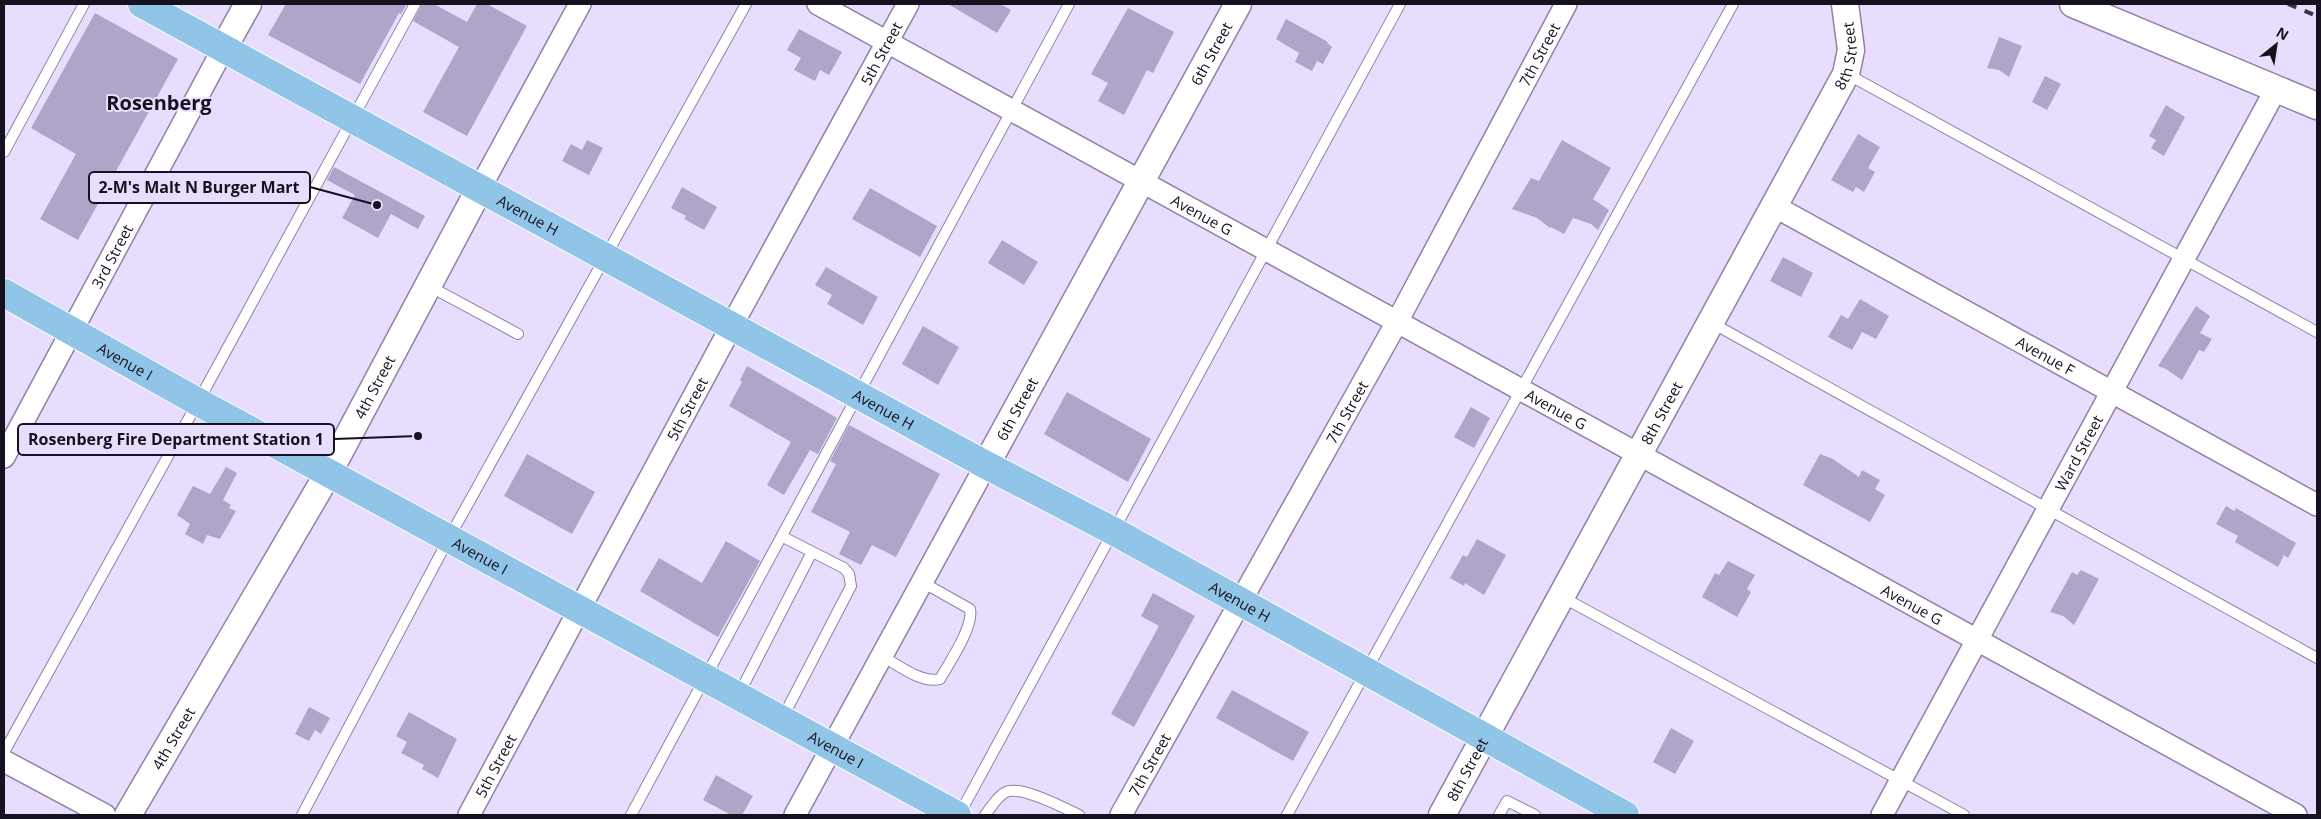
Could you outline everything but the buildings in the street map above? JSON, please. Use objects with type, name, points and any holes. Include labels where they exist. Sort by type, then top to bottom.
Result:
[{"type":"main road","name":"Avenue H","points":[[142,4],[1365,670],[1485,737],[1611,812]]},
{"type":"main road","name":"Avenue I","points":[[4,292],[198,402],[958,815]]},
{"type":"street","name":"3rd Street","points":[[4,457],[248,4]]},
{"type":"street","name":"4th Street","points":[[128,815],[329,472],[580,4]]},
{"type":"street","name":"Avenue G","points":[[818,4],[2296,815]]},
{"type":"street","name":"5th Street","points":[[469,815],[732,325],[908,4]]},
{"type":"street","name":"6th Street","points":[[795,815],[1238,4]]},
{"type":"street","name":"7th Street","points":[[1121,815],[1396,322],[1566,4]]},
{"type":"street","name":"8th Street","points":[[1442,815],[1846,74],[1851,50],[1845,4]]},
{"type":"street","points":[[2073,4],[2317,106]]},
{"type":"street","name":"Ward Street","points":[[1882,815],[2276,89]]},
{"type":"street","name":"Avenue F","points":[[1774,206],[2317,505]]},
{"type":"street","points":[[4,761],[105,815]]},
{"type":"lane","points":[[4,152],[84,4]]},
{"type":"lane","points":[[4,752],[198,402],[414,4]]},
{"type":"lane","points":[[302,815],[449,538],[746,4]]},
{"type":"lane","points":[[631,815],[783,537],[1069,4]]},
{"type":"lane","points":[[958,815],[1114,532],[1400,4]]},
{"type":"lane","points":[[1287,815],[1365,670],[1733,4]]},
{"type":"lane","points":[[1846,74],[2317,332]]},
{"type":"lane","points":[[428,285],[518,334]]},
{"type":"lane","points":[[1711,322],[2317,658]]},
{"type":"lane","points":[[782,720],[851,586],[849,574],[844,568],[783,537]]},
{"type":"lane","points":[[738,695],[812,552]]},
{"type":"lane","points":[[882,656],[919,676],[934,681],[940,679],[967,629],[971,615],[970,609],[922,582]]},
{"type":"lane","points":[[1562,596],[1964,815]]},
{"type":"lane","points":[[985,815],[999,798],[1006,792],[1013,791],[1025,792],[1079,815]]},
{"type":"lane","points":[[1499,815],[1507,801],[1535,815]]},
{"type":"railway","points":[[2288,4],[2317,16]]},
{"type":"place","name":"2-M's Malt N Burger Mart","points":[[377,205]]},
{"type":"place","name":"Rosenberg Fire Department Station 1","points":[[418,436]]},
{"type":"district","name":"Rosenberg","points":[[159,102]]}]
